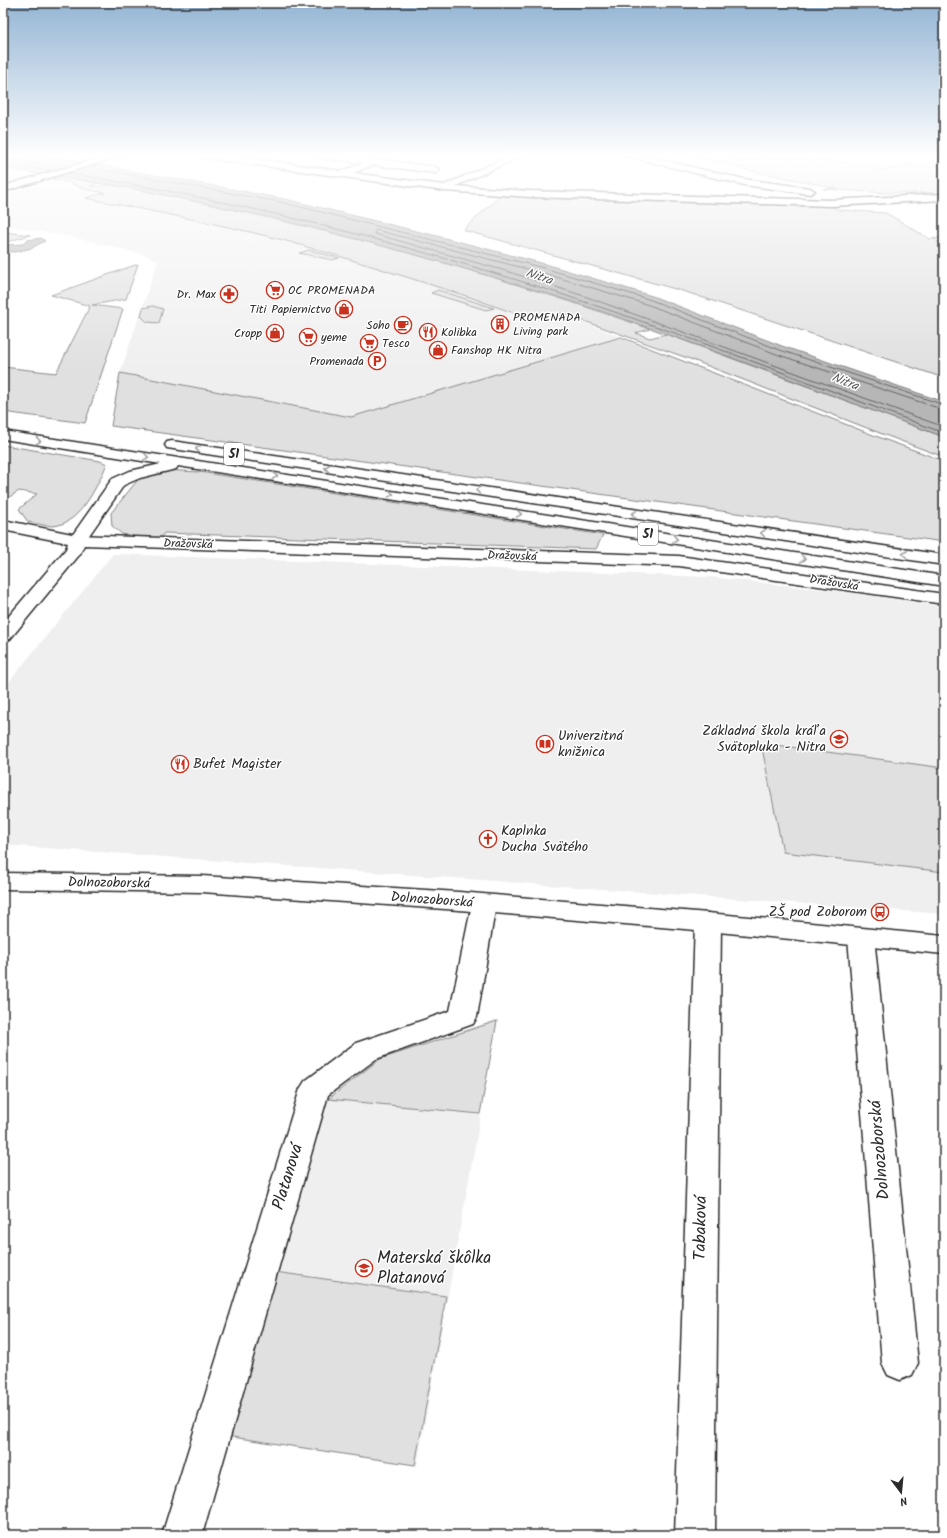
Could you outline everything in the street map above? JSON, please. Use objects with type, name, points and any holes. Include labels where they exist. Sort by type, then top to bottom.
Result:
[{"type":"street","name":"51","points":[[3,435],[944,581]]},
{"type":"street","name":"51","points":[[157,443],[944,560]]},
{"type":"street","points":[[108,451],[117,463],[119,472],[118,482]]},
{"type":"street","points":[[3,635],[74,550],[77,540],[118,482],[135,474],[150,470],[190,464]]},
{"type":"street","name":"Dražovská","points":[[3,525],[77,540],[679,561],[944,599]]},
{"type":"street","name":"Dolnozoborská","points":[[3,881],[202,884],[459,901],[708,922],[944,945]]},
{"type":"street","name":"Platanová","points":[[182,1535],[315,1089],[366,1051],[463,1017],[484,904]]},
{"type":"street","name":"Tabaková","points":[[695,1535],[708,922]]},
{"type":"street","name":"Dolnozoborská","points":[[860,937],[900,1363]]},
{"type":"shaded area","name":"PROMENADA Living park","points":[[13,227],[242,227],[562,313],[621,337],[351,417],[120,373],[158,261],[146,255],[76,238]]},
{"type":"shaded area","points":[[226,227],[309,227],[385,246],[492,277],[650,329],[636,333],[650,338],[666,334],[944,437],[944,457],[690,359],[562,313],[551,317],[526,316],[333,254]]},
{"type":"shaded area","points":[[467,227],[909,227],[930,239],[940,238],[934,239],[938,242],[944,241],[944,378],[686,292],[463,230]]},
{"type":"shaded area","points":[[3,232],[30,235],[3,243]]},
{"type":"shaded area","points":[[309,250],[339,258],[333,260],[299,253]]},
{"type":"shaded area","points":[[138,264],[126,299],[92,305],[123,309],[85,423],[3,412],[3,367],[56,373],[90,306],[51,295]]},
{"type":"shaded area","points":[[438,290],[494,308],[486,310],[431,293]]},
{"type":"shaded area","points":[[153,306],[163,309],[159,323],[147,322],[141,316],[143,308]]},
{"type":"shaded area","points":[[621,337],[944,461],[944,542],[111,426],[120,373],[351,417]]},
{"type":"shaded area","points":[[3,445],[100,461],[107,464],[93,493],[79,512],[62,524],[52,526],[43,525],[28,522],[19,509],[37,494],[19,491],[3,501]]},
{"type":"shaded area","points":[[164,470],[200,472],[603,535],[596,549],[164,533],[160,539],[138,538],[122,534],[112,526],[111,513],[140,477]]},
{"type":"shaded area","points":[[113,554],[710,577],[855,593],[944,607],[944,914],[3,845],[3,689]]},
{"type":"shaded area","points":[[761,743],[944,768],[944,872],[783,852]]},
{"type":"shaded area","name":"Materská škôlka Platanová","points":[[498,1019],[417,1466],[224,1437],[327,1099],[379,1059]]},
{"type":"shaded area","points":[[497,1021],[480,1114],[328,1099],[380,1059]]},
{"type":"shaded area","points":[[275,1272],[446,1296],[415,1465],[226,1436]]},
{"type":"water","name":"Nitra","points":[[308,227],[399,227],[545,264],[652,296],[782,346],[944,402],[944,437],[670,335],[559,297],[375,244]]},
{"type":"water","points":[[41,238],[45,241],[33,248],[14,252],[3,251],[3,246],[5,245],[23,244],[28,240]]},
{"type":"place","name":"OC PROMENADA","points":[[275,290]]},
{"type":"place","name":"Dr. Max","points":[[229,294]]},
{"type":"place","name":"Titi Papiernictvo","points":[[344,309]]},
{"type":"place","name":"PROMENADA Living park","points":[[500,324]]},
{"type":"place","name":"Soho","points":[[403,325]]},
{"type":"place","name":"Kolibka","points":[[428,332]]},
{"type":"place","name":"Cropp","points":[[275,333]]},
{"type":"place","name":"yeme","points":[[308,337]]},
{"type":"place","name":"Tesco","points":[[369,343]]},
{"type":"place","name":"Fanshop HK Nitra","points":[[438,350]]},
{"type":"place","name":"Promenada","points":[[377,361]]},
{"type":"place","name":"Základná škola kráľa Svätopluka - Nitra","points":[[839,739]]},
{"type":"place","name":"Univerzitná knižnica","points":[[545,744]]},
{"type":"place","name":"Bufet Magister","points":[[180,764]]},
{"type":"place","name":"Kaplnka Ducha Svätého","points":[[488,839]]},
{"type":"place","name":"ZŠ pod Zoborom","points":[[880,912]]},
{"type":"place","name":"Materská škôlka Platanová","points":[[364,1268]]}]
